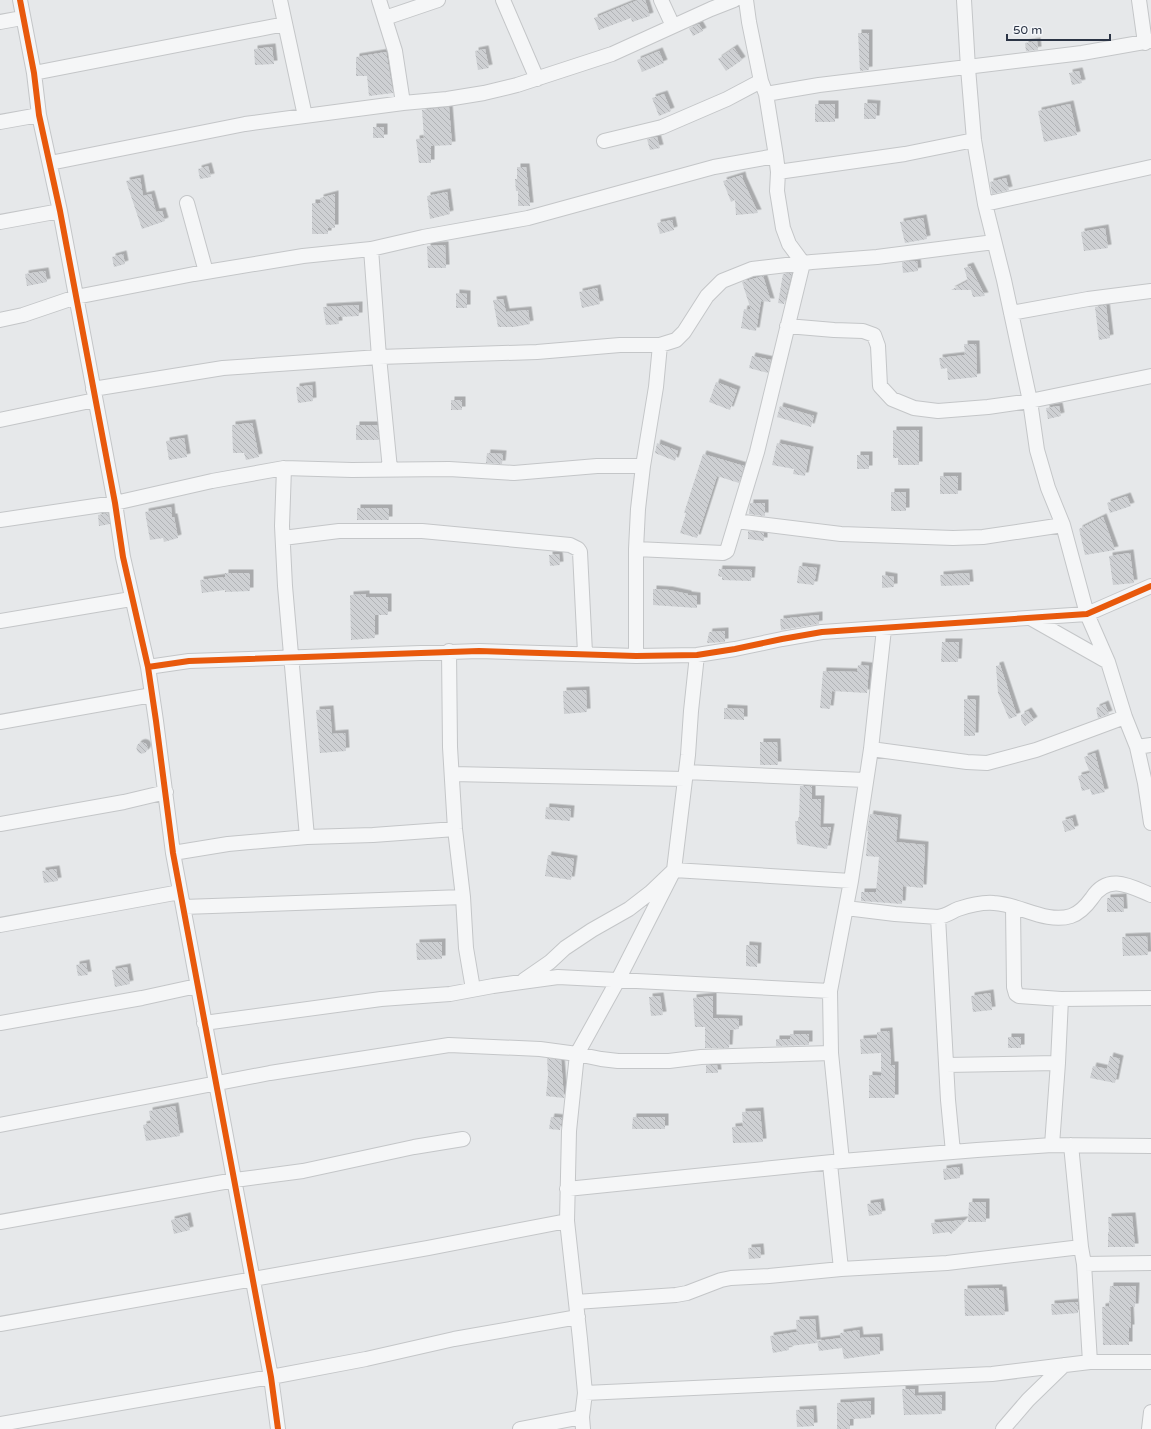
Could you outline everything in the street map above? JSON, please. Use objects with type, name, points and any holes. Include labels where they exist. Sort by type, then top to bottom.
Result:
[{"type":"street","points":[[20,0],[22,18],[34,73],[39,115],[60,211],[115,503],[123,557],[131,598],[148,667],[173,853],[271,1377],[278,1429]]},
{"type":"street","points":[[280,0],[305,116]]},
{"type":"street","points":[[379,0],[395,51],[402,103]]},
{"type":"street","points":[[385,18],[438,0]]},
{"type":"street","points":[[503,0],[537,79]]},
{"type":"street","points":[[661,0],[673,26]]},
{"type":"street","points":[[50,163],[245,124],[484,93],[537,79],[612,54],[734,0]]},
{"type":"street","points":[[746,0],[749,22],[764,88],[776,156],[778,172],[777,191],[783,228],[789,244],[803,263]]},
{"type":"street","points":[[964,0],[974,140],[984,204],[1011,313],[1030,401],[1037,450],[1048,488],[1063,525],[1087,614],[1108,662],[1125,717],[1137,747],[1145,783],[1151,823]]},
{"type":"street","points":[[604,141],[662,127],[727,98],[764,88],[818,85],[968,68],[1082,53],[1148,42],[1139,0]]},
{"type":"street","points":[[0,22],[22,18]]},
{"type":"street","points":[[34,73],[285,24]]},
{"type":"street","points":[[0,122],[39,115]]},
{"type":"street","points":[[778,172],[905,154],[974,140]]},
{"type":"street","points":[[0,320],[76,297],[206,272],[303,256],[371,249],[424,237],[528,218],[714,167],[776,156]]},
{"type":"street","points":[[984,204],[1151,166]]},
{"type":"street","points":[[1134,170],[1151,179]]},
{"type":"street","points":[[187,203],[206,272]]},
{"type":"street","points":[[0,222],[60,211]]},
{"type":"street","points":[[0,420],[94,394],[223,368],[379,357],[537,352],[620,344],[660,345],[676,340],[684,332],[707,296],[722,281],[752,270],[803,263],[877,257],[994,242]]},
{"type":"street","points":[[371,249],[379,357],[390,469]]},
{"type":"street","points":[[636,549],[723,553],[727,550],[757,452],[803,263]]},
{"type":"street","points":[[1011,313],[1088,299],[1151,291]]},
{"type":"street","points":[[787,326],[863,331],[874,335],[878,346],[880,386],[892,399],[914,408],[938,411],[988,407],[1030,401],[1151,376]]},
{"type":"street","points":[[636,656],[636,549],[638,509],[643,466],[656,387],[660,345]]},
{"type":"street","points":[[0,520],[115,503],[212,481],[284,468],[449,469],[514,473],[597,466],[643,466]]},
{"type":"street","points":[[284,468],[282,526],[285,586],[307,837]]},
{"type":"street","points":[[736,520],[841,534],[953,538],[983,537],[1063,525]]},
{"type":"street","points":[[283,538],[339,531],[422,531],[570,545],[578,549],[580,552],[585,653]]},
{"type":"street","points":[[148,667],[189,661],[449,651],[585,653],[636,656],[697,655],[822,632],[884,629],[1087,614],[1151,586]]},
{"type":"street","points":[[0,621],[131,598]]},
{"type":"street","points":[[1032,618],[1108,662]]},
{"type":"street","points":[[841,1269],[831,1053],[830,991],[851,881],[871,749],[884,629]]},
{"type":"street","points":[[449,651],[455,829],[463,897],[466,948],[473,989]]},
{"type":"street","points":[[520,1429],[583,1423],[585,1393],[567,1221],[569,1131],[577,1054],[618,980],[674,870],[688,755],[697,655]]},
{"type":"street","points":[[0,722],[152,695]]},
{"type":"street","points":[[871,749],[967,762],[987,763],[1036,750],[1125,717]]},
{"type":"street","points":[[1137,747],[1151,745]]},
{"type":"street","points":[[452,774],[685,775],[866,780]]},
{"type":"street","points":[[0,824],[124,802],[166,792]]},
{"type":"street","points":[[173,853],[228,844],[307,837],[373,835],[455,829]]},
{"type":"street","points":[[522,982],[592,930],[629,909],[651,892],[674,870],[851,881]]},
{"type":"street","points":[[846,908],[895,914],[938,917],[945,916],[956,910],[980,903],[996,903],[1053,917],[1071,916],[1080,911],[1087,905],[1099,888],[1106,885],[1116,883],[1125,884],[1151,895]]},
{"type":"street","points":[[0,925],[180,892]]},
{"type":"street","points":[[183,907],[463,897]]},
{"type":"street","points":[[1012,907],[1014,987],[1016,994],[1019,996],[1061,999],[1151,998]]},
{"type":"street","points":[[938,917],[946,1065],[953,1152]]},
{"type":"street","points":[[204,1023],[381,999],[450,994],[473,989],[558,977],[830,991]]},
{"type":"street","points":[[0,1023],[142,998],[197,986]]},
{"type":"street","points":[[1052,1145],[1061,999]]},
{"type":"street","points":[[0,1125],[216,1083],[449,1045],[525,1048],[577,1054],[618,1061],[669,1061],[701,1057],[831,1053]]},
{"type":"street","points":[[946,1065],[1058,1063]]},
{"type":"street","points":[[0,1222],[235,1180],[303,1171],[414,1146],[463,1139]]},
{"type":"street","points":[[567,1190],[689,1176],[953,1152],[1052,1145],[1151,1146]]},
{"type":"street","points":[[1071,1145],[1084,1264],[1090,1362]]},
{"type":"street","points":[[0,1324],[252,1278],[428,1248],[567,1221]]},
{"type":"street","points":[[576,1302],[676,1295],[687,1293],[721,1280],[731,1278],[841,1269],[947,1263],[1081,1247]]},
{"type":"street","points":[[1084,1264],[1151,1263]]},
{"type":"street","points":[[0,1424],[271,1377],[366,1359],[454,1339],[578,1317]]},
{"type":"street","points":[[585,1393],[992,1374],[1090,1362],[1151,1362]]},
{"type":"street","points":[[1003,1429],[1028,1400],[1064,1365]]},
{"type":"street","points":[[1149,1429],[1151,1412]]},
{"type":"building","points":[[638,0],[645,0],[650,16],[632,22],[631,18],[599,30],[594,18]]},
{"type":"building","points":[[699,24],[703,31],[693,36],[689,28]]},
{"type":"building","points":[[858,33],[869,33],[869,70],[860,71]]},
{"type":"building","points":[[1037,41],[1038,50],[1026,51],[1025,43]]},
{"type":"building","points":[[272,47],[274,64],[255,65],[254,49]]},
{"type":"building","points":[[734,48],[742,60],[726,71],[718,59]]},
{"type":"building","points":[[485,49],[489,68],[478,70],[475,51]]},
{"type":"building","points":[[659,51],[664,63],[642,72],[637,60]]},
{"type":"building","points":[[386,52],[393,93],[369,96],[367,76],[356,76],[356,57]]},
{"type":"building","points":[[1079,71],[1082,83],[1072,85],[1069,73]]},
{"type":"building","points":[[664,94],[671,111],[659,116],[652,98]]},
{"type":"building","points":[[864,103],[877,104],[876,119],[864,119]]},
{"type":"building","points":[[815,104],[835,104],[835,122],[815,122]]},
{"type":"building","points":[[1070,104],[1077,135],[1044,142],[1038,111]]},
{"type":"building","points":[[449,107],[452,145],[431,146],[431,163],[419,163],[416,139],[424,138],[422,110]]},
{"type":"building","points":[[373,127],[384,127],[384,138],[373,138]]},
{"type":"building","points":[[657,137],[660,148],[650,150],[647,139]]},
{"type":"building","points":[[208,166],[211,177],[200,179],[198,169]]},
{"type":"building","points":[[517,167],[526,167],[530,206],[518,206],[518,191],[516,191],[515,179],[517,179]]},
{"type":"building","points":[[742,175],[758,213],[736,215],[735,200],[731,202],[723,181]]},
{"type":"building","points":[[140,178],[143,196],[151,194],[156,212],[162,211],[165,221],[142,229],[126,181]]},
{"type":"building","points":[[1006,178],[1009,190],[992,194],[990,182]]},
{"type":"building","points":[[447,192],[450,214],[430,219],[427,196]]},
{"type":"building","points":[[335,194],[335,228],[328,228],[328,234],[312,234],[312,203],[321,203],[320,198]]},
{"type":"building","points":[[923,218],[927,239],[905,243],[900,222]]},
{"type":"building","points":[[672,220],[674,230],[660,234],[657,223]]},
{"type":"building","points":[[1105,228],[1108,248],[1084,251],[1081,232]]},
{"type":"building","points":[[445,245],[446,268],[428,268],[427,246]]},
{"type":"building","points":[[123,254],[125,264],[114,267],[112,257]]},
{"type":"building","points":[[917,261],[918,271],[903,273],[902,262]]},
{"type":"building","points":[[970,266],[985,296],[973,297],[971,290],[951,290],[968,281],[964,268]]},
{"type":"building","points":[[45,271],[47,282],[27,286],[25,274]]},
{"type":"building","points":[[792,273],[784,304],[778,303],[783,274]]},
{"type":"building","points":[[763,276],[771,302],[761,301],[756,331],[741,328],[744,309],[751,310],[742,282]]},
{"type":"building","points":[[597,288],[600,304],[582,308],[579,292]]},
{"type":"building","points":[[456,293],[467,294],[467,308],[456,308]]},
{"type":"building","points":[[503,299],[506,312],[528,310],[530,324],[514,327],[498,327],[493,300]]},
{"type":"building","points":[[359,305],[359,316],[338,317],[339,324],[326,325],[323,307]]},
{"type":"building","points":[[1106,305],[1110,338],[1099,340],[1095,307]]},
{"type":"building","points":[[964,344],[976,344],[977,377],[948,380],[947,368],[941,369],[939,358],[965,355]]},
{"type":"building","points":[[752,356],[771,360],[768,373],[749,368]]},
{"type":"building","points":[[716,382],[737,390],[730,410],[709,402]]},
{"type":"building","points":[[312,385],[313,401],[298,403],[296,387]]},
{"type":"building","points":[[451,400],[462,400],[462,410],[451,410]]},
{"type":"building","points":[[780,406],[814,416],[811,427],[777,417]]},
{"type":"building","points":[[1059,406],[1061,416],[1048,419],[1046,408]]},
{"type":"building","points":[[252,423],[259,457],[246,460],[244,453],[233,453],[232,425]]},
{"type":"building","points":[[356,425],[377,425],[379,440],[356,440]]},
{"type":"building","points":[[893,430],[919,430],[919,465],[898,465],[898,458],[893,458]]},
{"type":"building","points":[[184,438],[187,457],[169,460],[166,441]]},
{"type":"building","points":[[657,443],[678,451],[675,461],[655,453]]},
{"type":"building","points":[[777,443],[810,450],[805,476],[793,474],[794,469],[772,465]]},
{"type":"building","points":[[487,453],[503,454],[502,464],[486,463]]},
{"type":"building","points":[[703,454],[744,466],[739,483],[717,476],[697,538],[680,533],[686,513],[684,513]]},
{"type":"building","points":[[857,455],[869,455],[869,469],[857,469]]},
{"type":"building","points":[[940,476],[958,476],[958,494],[940,494]]},
{"type":"building","points":[[891,492],[906,492],[906,511],[891,511]]},
{"type":"building","points":[[1127,496],[1131,506],[1110,513],[1107,503]]},
{"type":"building","points":[[750,503],[765,503],[765,516],[749,514]]},
{"type":"building","points":[[171,507],[172,517],[174,517],[178,538],[164,542],[163,538],[150,540],[145,512]]},
{"type":"building","points":[[357,508],[389,508],[389,520],[357,520]]},
{"type":"building","points":[[108,513],[110,524],[99,526],[98,515]]},
{"type":"building","points":[[1103,517],[1115,550],[1085,555],[1079,529]]},
{"type":"building","points":[[748,531],[764,533],[764,541],[748,539]]},
{"type":"building","points":[[1130,553],[1134,583],[1113,585],[1109,556]]},
{"type":"building","points":[[559,554],[560,565],[550,566],[549,555]]},
{"type":"building","points":[[799,566],[817,568],[814,585],[797,583]]},
{"type":"building","points":[[719,569],[752,570],[751,581],[722,580],[722,577],[718,576]]},
{"type":"building","points":[[225,573],[250,573],[250,591],[225,592],[225,590],[202,593],[200,580],[225,577]]},
{"type":"building","points":[[969,573],[970,585],[941,586],[940,575]]},
{"type":"building","points":[[882,575],[894,577],[894,587],[882,588]]},
{"type":"building","points":[[653,589],[669,590],[697,596],[697,608],[653,605]]},
{"type":"building","points":[[366,594],[366,597],[388,597],[388,615],[375,615],[375,638],[351,640],[350,595]]},
{"type":"building","points":[[819,615],[819,624],[781,630],[780,619]]},
{"type":"building","points":[[725,631],[725,642],[707,643],[709,632]]},
{"type":"building","points":[[942,642],[959,642],[958,662],[941,662]]},
{"type":"building","points":[[858,665],[869,666],[867,693],[832,691],[830,709],[820,708],[823,671],[857,672]]},
{"type":"building","points":[[1000,665],[1017,716],[1009,719],[998,693],[996,666]]},
{"type":"building","points":[[586,690],[587,712],[564,714],[563,691]]},
{"type":"building","points":[[964,699],[976,699],[975,736],[964,736]]},
{"type":"building","points":[[1105,704],[1109,714],[1098,718],[1096,708]]},
{"type":"building","points":[[724,708],[744,709],[744,720],[724,719]]},
{"type":"building","points":[[330,709],[332,734],[345,733],[346,751],[320,753],[316,710]]},
{"type":"building","points":[[1028,711],[1034,720],[1025,726],[1021,720],[1021,715]]},
{"type":"building","points":[[142,742],[146,744],[148,748],[146,752],[142,754],[138,752],[136,748],[138,744]]},
{"type":"building","points":[[760,742],[777,742],[778,765],[760,765]]},
{"type":"building","points":[[1095,753],[1105,792],[1092,795],[1090,789],[1082,791],[1078,776],[1090,773],[1084,757]]},
{"type":"building","points":[[800,786],[812,786],[812,799],[821,799],[820,827],[831,827],[827,849],[797,844],[795,821],[799,821]]},
{"type":"building","points":[[546,807],[571,809],[570,821],[545,819]]},
{"type":"building","points":[[870,814],[898,818],[896,842],[925,845],[923,888],[903,886],[902,904],[861,901],[861,892],[876,892],[879,857],[866,856],[867,831]]},
{"type":"building","points":[[1072,818],[1075,829],[1065,832],[1062,821]]},
{"type":"building","points":[[548,855],[574,859],[571,880],[545,876]]},
{"type":"building","points":[[56,869],[58,881],[44,883],[42,871]]},
{"type":"building","points":[[1123,897],[1124,912],[1107,912],[1107,898]]},
{"type":"building","points":[[1147,936],[1148,955],[1123,956],[1122,937]]},
{"type":"building","points":[[442,942],[442,959],[417,960],[416,943]]},
{"type":"building","points":[[746,945],[758,946],[757,967],[746,966]]},
{"type":"building","points":[[86,963],[88,975],[78,976],[76,965]]},
{"type":"building","points":[[127,967],[130,984],[115,987],[112,970]]},
{"type":"building","points":[[990,993],[992,1010],[973,1012],[971,996]]},
{"type":"building","points":[[660,996],[663,1015],[651,1016],[649,997]]},
{"type":"building","points":[[713,996],[713,1018],[739,1019],[739,1029],[730,1030],[729,1048],[705,1048],[705,1027],[695,1027],[693,998]]},
{"type":"building","points":[[889,1031],[891,1065],[895,1065],[895,1098],[869,1098],[869,1075],[881,1076],[881,1053],[861,1054],[860,1039],[877,1038],[877,1032]]},
{"type":"building","points":[[790,1034],[809,1034],[809,1045],[776,1046],[776,1039],[790,1039]]},
{"type":"building","points":[[1008,1037],[1021,1037],[1021,1048],[1008,1048]]},
{"type":"building","points":[[1110,1056],[1120,1059],[1115,1083],[1090,1078],[1093,1066],[1107,1069]]},
{"type":"building","points":[[547,1058],[561,1060],[564,1098],[546,1096],[548,1075]]},
{"type":"building","points":[[706,1065],[717,1065],[718,1073],[706,1073]]},
{"type":"building","points":[[175,1106],[180,1136],[146,1141],[143,1125],[151,1123],[149,1111]]},
{"type":"building","points":[[760,1111],[763,1142],[733,1143],[732,1127],[743,1126],[742,1112]]},
{"type":"building","points":[[551,1117],[562,1118],[560,1130],[549,1129]]},
{"type":"building","points":[[633,1117],[665,1117],[665,1129],[632,1129]]},
{"type":"building","points":[[959,1167],[960,1178],[944,1180],[943,1169]]},
{"type":"building","points":[[880,1202],[882,1214],[869,1216],[867,1204]]},
{"type":"building","points":[[969,1202],[986,1202],[986,1222],[968,1222]]},
{"type":"building","points":[[187,1216],[190,1230],[174,1234],[171,1220]]},
{"type":"building","points":[[1132,1216],[1135,1247],[1108,1247],[1108,1217]]},
{"type":"building","points":[[965,1220],[951,1234],[949,1232],[933,1234],[931,1223]]},
{"type":"building","points":[[760,1247],[761,1258],[749,1259],[748,1248]]},
{"type":"building","points":[[1110,1286],[1136,1286],[1135,1307],[1130,1307],[1131,1328],[1129,1328],[1129,1345],[1103,1345],[1102,1307],[1109,1306]]},
{"type":"building","points":[[999,1288],[999,1290],[1003,1290],[1005,1315],[965,1316],[964,1289]]},
{"type":"building","points":[[1078,1302],[1078,1313],[1052,1315],[1051,1304]]},
{"type":"building","points":[[815,1319],[817,1343],[789,1346],[789,1350],[773,1353],[770,1336],[797,1332],[796,1320]]},
{"type":"building","points":[[859,1330],[860,1338],[879,1337],[880,1354],[844,1359],[842,1348],[819,1351],[817,1341],[841,1338],[840,1333]]},
{"type":"building","points":[[902,1389],[915,1389],[915,1396],[942,1395],[942,1414],[904,1415]]},
{"type":"building","points":[[871,1401],[871,1418],[850,1419],[850,1429],[837,1429],[837,1403]]},
{"type":"building","points":[[813,1409],[814,1426],[797,1427],[796,1410]]},
{"type":"cycle path","points":[[20,0],[34,73],[39,115],[60,211],[115,503],[123,557],[148,667],[173,853],[271,1377],[278,1429]]},
{"type":"cycle path","points":[[148,667],[189,661],[479,651],[636,656],[697,655],[822,632],[1087,614],[1151,586]]}]
